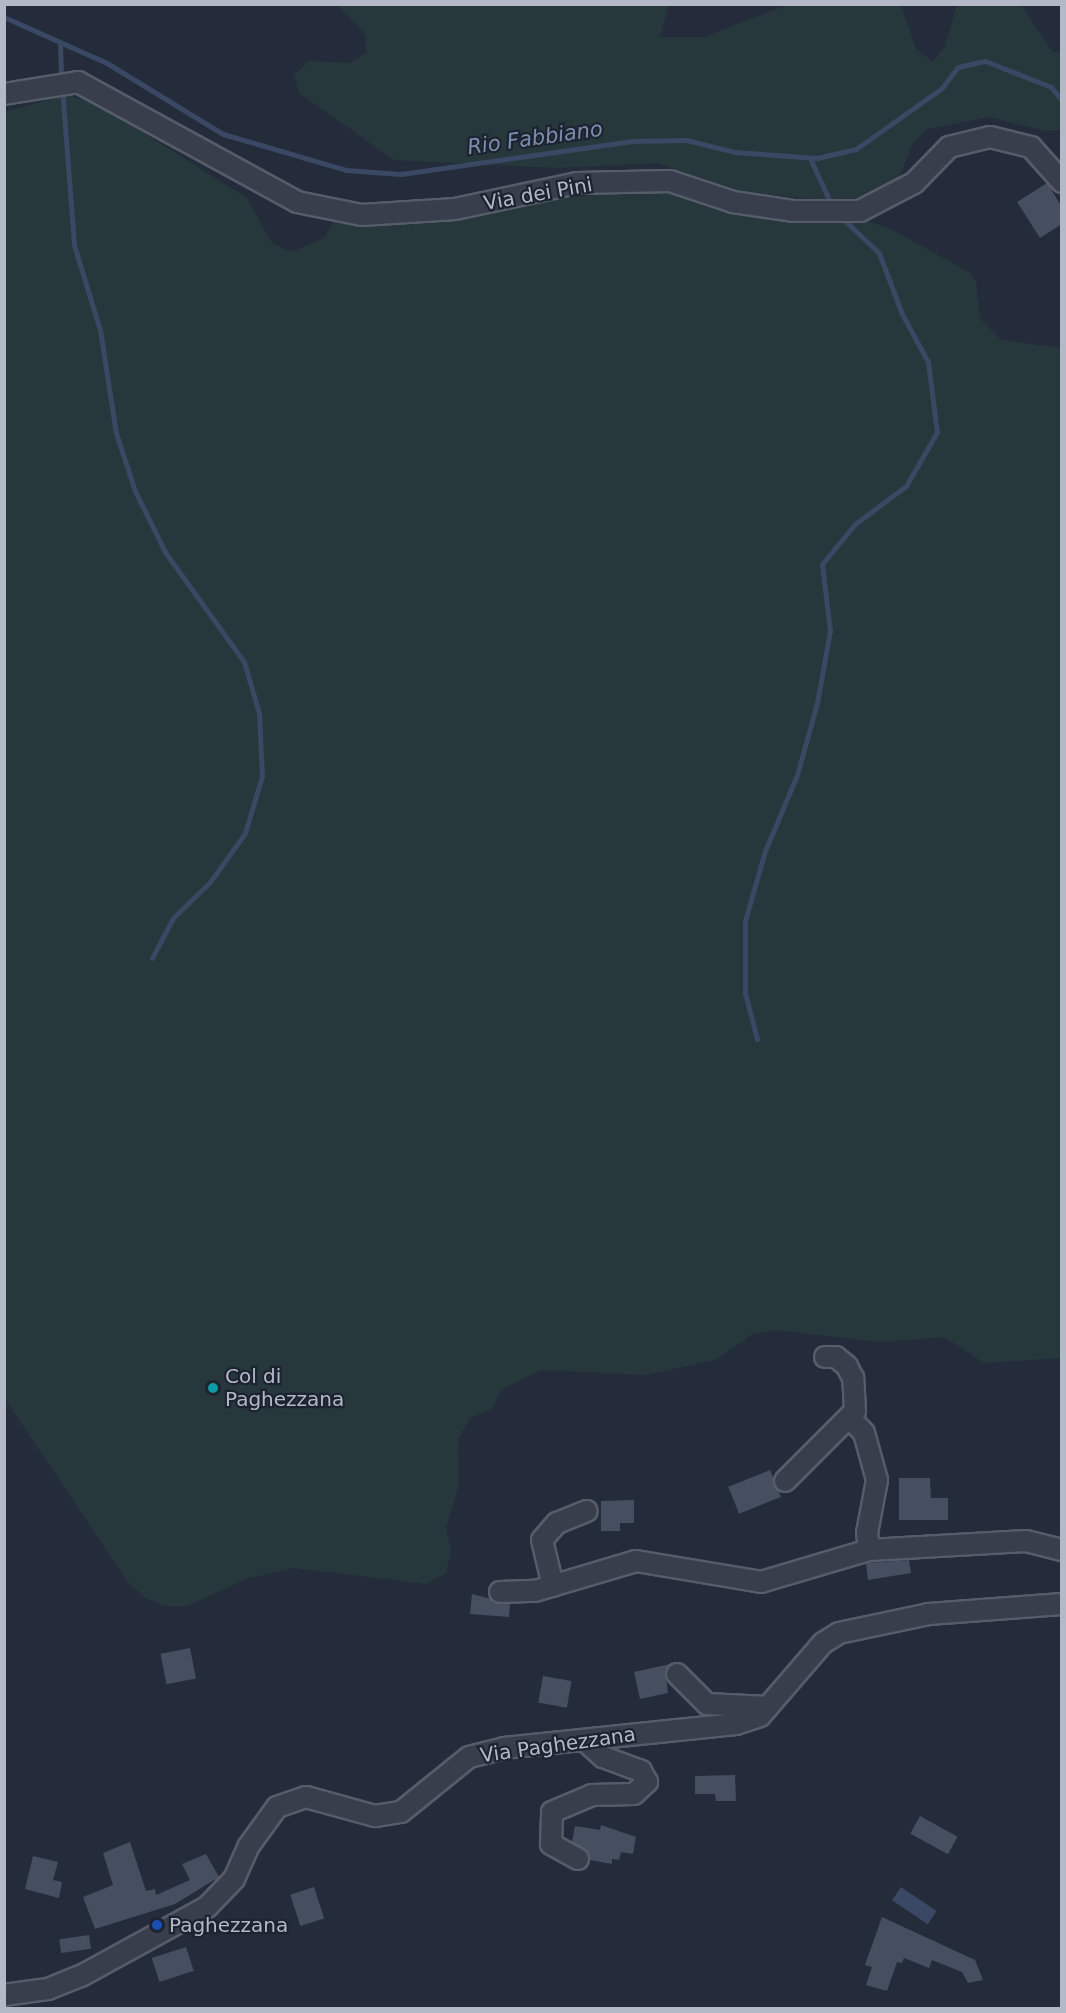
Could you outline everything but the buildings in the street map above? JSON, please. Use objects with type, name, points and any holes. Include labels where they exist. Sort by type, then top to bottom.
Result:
[{"type":"street","name":"Via dei Pini","points":[[4,94],[78,82],[297,202],[362,215],[455,209],[577,183],[670,181],[733,202],[794,211],[860,211],[914,183],[949,147],[990,137],[1031,147],[1062,182]]},
{"type":"street","points":[[785,1481],[851,1419],[854,1378],[842,1361],[825,1357]]},
{"type":"street","points":[[851,1419],[864,1433],[877,1480],[867,1533],[869,1550]]},
{"type":"street","points":[[553,1586],[542,1540],[564,1518],[587,1511]]},
{"type":"street","points":[[500,1592],[553,1586],[636,1561],[744,1581],[774,1581],[869,1550],[1026,1541],[1062,1550]]},
{"type":"street","name":"Via Paghezzana","points":[[4,1995],[48,1989],[81,1976],[207,1906],[234,1879],[248,1847],[277,1807],[306,1797],[375,1816],[401,1812],[469,1757],[504,1748],[736,1724],[760,1716],[823,1643],[839,1633],[929,1614],[1062,1604]]},
{"type":"street","points":[[677,1674],[707,1704],[768,1707]]},
{"type":"street","points":[[578,1859],[551,1844],[552,1812],[592,1795],[634,1794],[647,1782],[641,1771],[603,1757],[584,1740]]},
{"type":"shaded area","points":[[337,5],[669,5],[660,37],[704,37],[787,5],[901,5],[916,49],[933,62],[945,47],[957,5],[1021,5],[1052,51],[1061,53],[1061,130],[1045,131],[989,117],[928,129],[914,141],[899,178],[858,198],[820,200],[745,192],[657,163],[558,168],[394,160],[299,93],[294,75],[309,61],[350,63],[367,52],[364,32]]},
{"type":"shaded area","points":[[67,95],[98,104],[247,198],[272,243],[291,252],[324,238],[335,220],[361,225],[428,222],[554,198],[670,190],[728,211],[868,221],[889,228],[969,272],[976,281],[980,319],[1001,340],[1061,348],[1061,1358],[984,1363],[945,1337],[879,1342],[775,1330],[753,1334],[715,1360],[645,1375],[541,1370],[501,1390],[491,1410],[470,1418],[458,1439],[459,1485],[446,1528],[451,1551],[446,1573],[426,1584],[294,1568],[249,1578],[187,1606],[164,1606],[144,1597],[127,1581],[5,1399],[4,112]]},
{"type":"water","points":[[901,1887],[937,1911],[928,1924],[892,1900]]},
{"type":"waterway","name":"Rio Fabbiano","points":[[4,17],[107,63],[223,134],[346,170],[401,174],[633,141],[686,140],[735,152],[817,158],[856,149],[942,88],[958,67],[985,61],[1051,87],[1062,100]]},
{"type":"waterway","points":[[60,44],[61,76]]},
{"type":"waterway","points":[[62,88],[74,245],[100,330],[116,433],[135,491],[165,552],[244,662],[259,713],[262,776],[245,833],[210,882],[173,918],[152,958]]},
{"type":"waterway","points":[[810,158],[832,206]]},
{"type":"waterway","points":[[757,1039],[745,993],[745,921],[765,851],[797,775],[817,703],[830,631],[822,564],[855,524],[906,486],[937,432],[928,362],[902,314],[879,253],[841,217]]},
{"type":"place","name":"Col di Paghezzana","points":[[213,1388]]},
{"type":"place","name":"Paghezzana","points":[[157,1925]]}]
